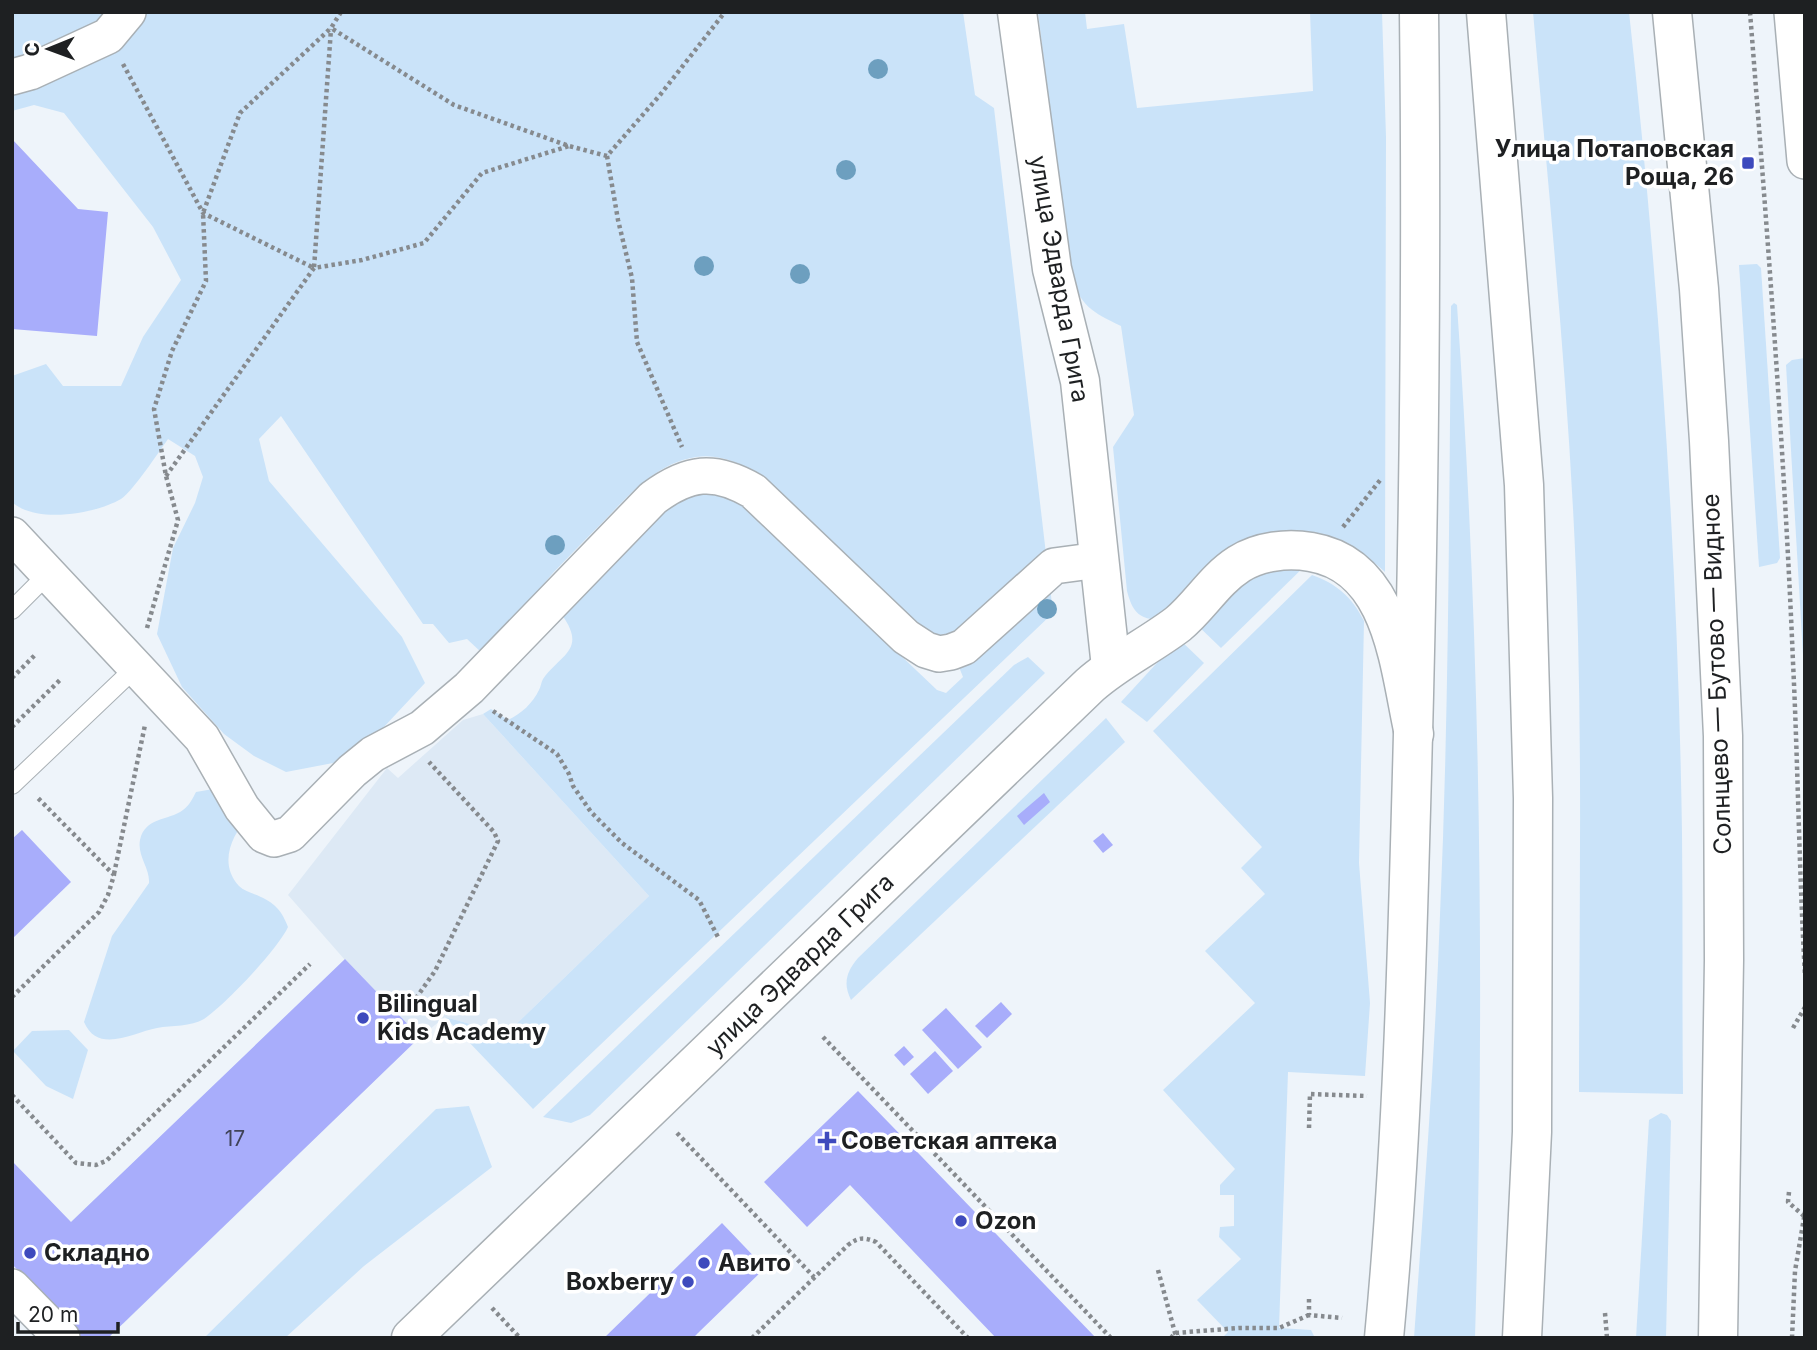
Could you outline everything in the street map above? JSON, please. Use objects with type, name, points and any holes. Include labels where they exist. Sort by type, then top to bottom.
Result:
[{"type":"main road","name":"улица Эдварда Грига","points":[[411,1338],[1111,667],[1080,381],[1052,268],[1017,12]]},
{"type":"main road","points":[[1384,1338],[1394,1236],[1406,1021],[1420,429],[1419,12]]},
{"type":"main road","points":[[1486,12],[1524,485],[1531,744],[1532,1132],[1522,1338]]},
{"type":"main road","name":"Солнцево — Бутово — Видное","points":[[1672,12],[1700,303],[1723,736],[1724,960],[1718,1338]]},
{"type":"main road","points":[[1111,667],[1179,623],[1210,588],[1241,563],[1264,553],[1285,550],[1322,554],[1357,572],[1381,604],[1391,632],[1413,734]]},
{"type":"street","points":[[1792,12],[1805,161]]},
{"type":"street","points":[[12,76],[30,72],[118,24]]},
{"type":"street","points":[[12,535],[202,738],[252,822],[264,835],[274,839],[290,834],[352,771],[373,754],[422,727],[469,688],[653,498],[673,482],[695,475],[714,476],[738,482],[753,491],[906,637],[926,650],[939,654],[964,647],[1054,566],[1098,553]]},
{"type":"street","points":[[12,1287],[62,1338]]},
{"type":"lane","points":[[12,610],[49,573]]},
{"type":"lane","points":[[16,782],[144,677]]},
{"type":"path","points":[[203,212],[240,113],[331,28],[341,12]]},
{"type":"path","points":[[607,156],[726,12]]},
{"type":"path","points":[[1750,12],[1771,264],[1779,401],[1793,663],[1798,865],[1805,975]]},
{"type":"path","points":[[12,997],[99,912],[114,875],[144,677],[178,520],[166,476],[154,409],[172,351],[206,281],[203,212],[118,24]]},
{"type":"path","points":[[331,28],[454,105],[569,146],[607,156]]},
{"type":"path","points":[[166,476],[314,268],[331,28]]},
{"type":"path","points":[[203,212],[314,268],[362,260],[424,243],[482,173],[569,146]]},
{"type":"path","points":[[607,156],[632,278],[637,342],[695,475]]},
{"type":"path","points":[[1322,554],[1384,474]]},
{"type":"path","points":[[12,678],[36,654]]},
{"type":"path","points":[[12,727],[60,680]]},
{"type":"path","points":[[469,688],[491,709],[557,754],[573,786],[591,813],[622,843],[699,900],[719,939]]},
{"type":"path","points":[[412,1004],[435,971],[498,841],[494,832],[428,761]]},
{"type":"path","points":[[16,782],[114,875]]},
{"type":"path","points":[[12,1095],[76,1163],[96,1165],[106,1161],[310,964]]},
{"type":"path","points":[[1793,1028],[1805,1007]]},
{"type":"path","points":[[822,1037],[1111,1338]]},
{"type":"path","points":[[1309,1128],[1310,1094],[1371,1096]]},
{"type":"path","points":[[652,1107],[814,1277]]},
{"type":"path","points":[[1789,1192],[1788,1202],[1804,1214],[1796,1271],[1792,1338]]},
{"type":"path","points":[[752,1338],[856,1239],[864,1237],[876,1242],[968,1338]]},
{"type":"path","points":[[1158,1270],[1175,1336],[1239,1328],[1279,1328],[1309,1315],[1342,1318]]},
{"type":"path","points":[[1309,1299],[1309,1315]]},
{"type":"path","points":[[1605,1313],[1607,1338]]},
{"type":"shaded area","points":[[12,12],[963,12],[975,95],[994,108],[1046,554],[959,632],[944,637],[916,627],[761,476],[730,461],[696,457],[668,466],[633,492],[553,573],[510,625],[482,653],[467,639],[449,643],[433,624],[423,624],[281,416],[259,439],[269,481],[402,637],[425,683],[354,759],[286,772],[254,756],[224,734],[182,687],[157,634],[173,548],[195,503],[203,477],[195,456],[168,439],[126,495],[96,509],[50,515],[23,509],[12,502],[12,376],[46,364],[63,386],[121,386],[143,337],[181,280],[153,227],[64,113],[34,105],[12,111]]},
{"type":"shaded area","points":[[1038,12],[1085,12],[1087,29],[1124,24],[1137,108],[1313,91],[1310,12],[1382,12],[1386,137],[1385,572],[1358,550],[1331,537],[1302,531],[1267,534],[1153,619],[1138,614],[1133,606],[1127,591],[1113,447],[1134,415],[1121,326],[1088,307],[1078,293],[1070,273]]},
{"type":"shaded area","points":[[1533,12],[1629,12],[1658,319],[1671,525],[1680,730],[1683,1094],[1579,1092],[1580,750],[1575,558],[1560,324]]},
{"type":"shaded area","points":[[1757,264],[1761,268],[1780,558],[1777,563],[1759,567],[1739,265]]},
{"type":"shaded area","points":[[1454,303],[1457,305],[1465,434],[1479,821],[1480,1079],[1475,1338],[1414,1338],[1432,1074],[1443,839],[1451,306]]},
{"type":"shaded area","points":[[1805,358],[1805,660],[1786,365],[1792,360]]},
{"type":"shaded area","points":[[693,490],[731,494],[937,690],[946,693],[963,677],[959,667],[1050,587],[1053,613],[533,1109],[445,1017],[506,1034],[649,896],[483,714],[491,709],[508,720],[530,704],[543,679],[569,651],[572,644],[569,627],[562,615],[667,504]]},
{"type":"shaded area","points":[[1310,561],[1221,648],[1194,622],[1245,574]]},
{"type":"shaded area","points":[[1312,575],[1343,592],[1364,621],[1359,863],[1370,1003],[1365,1076],[1288,1072],[1279,1328],[1311,1330],[1315,1338],[1222,1338],[1228,1332],[1197,1300],[1241,1259],[1219,1237],[1220,1227],[1234,1226],[1234,1195],[1220,1195],[1220,1185],[1235,1169],[1163,1090],[1255,1003],[1205,951],[1265,894],[1241,868],[1262,847],[1153,731]]},
{"type":"shaded area","points":[[1179,639],[1204,663],[1147,722],[1121,702]]},
{"type":"shaded area","points":[[1028,657],[1045,673],[590,1115],[571,1123],[543,1117],[1014,665]]},
{"type":"shaded area","name":"Bilingual Kids Academy","points":[[483,714],[649,896],[506,1034],[445,1017],[420,1037],[123,1324],[48,1244],[345,960],[288,895],[387,768],[398,778],[463,720]]},
{"type":"shaded area","points":[[1106,718],[1125,742],[851,1000],[847,978],[858,958]]},
{"type":"shaded area","points":[[219,788],[249,816],[237,832],[230,850],[229,868],[233,877],[242,889],[266,899],[275,906],[288,927],[274,949],[250,976],[204,1019],[117,1039],[98,1037],[90,1032],[84,1022],[112,936],[149,883],[140,846],[143,833],[152,823],[183,810],[196,792]]},
{"type":"shaded area","points":[[69,1030],[88,1050],[73,1099],[46,1086],[13,1051],[32,1031]]},
{"type":"shaded area","points":[[469,1106],[492,1167],[364,1266],[285,1338],[204,1338],[436,1109]]},
{"type":"shaded area","points":[[1661,1113],[1667,1115],[1671,1121],[1666,1338],[1636,1338],[1649,1120]]},
{"type":"building","points":[[12,139],[78,209],[108,212],[97,336],[12,329]]},
{"type":"building","points":[[1044,793],[1050,802],[1024,825],[1017,816]]},
{"type":"building","points":[[22,830],[71,882],[12,939],[12,839]]},
{"type":"building","points":[[1103,833],[1113,845],[1103,853],[1093,841]]},
{"type":"building","points":[[345,959],[420,1037],[108,1338],[82,1338],[12,1264],[12,1161],[71,1222]]},
{"type":"building","points":[[1001,1002],[1012,1014],[987,1038],[975,1026]]},
{"type":"building","points":[[946,1008],[982,1047],[958,1069],[922,1030]]},
{"type":"building","points":[[904,1046],[914,1057],[904,1066],[894,1055]]},
{"type":"building","points":[[935,1051],[953,1071],[928,1094],[910,1074]]},
{"type":"building","points":[[858,1091],[1096,1338],[996,1338],[850,1185],[807,1227],[764,1182]]},
{"type":"building","points":[[722,1223],[765,1268],[693,1338],[604,1338]]},
{"type":"place","name":"Улица Потаповская Роща, 26","points":[[1748,163]]},
{"type":"place","name":"Bilingual Kids Academy","points":[[363,1018]]},
{"type":"place","name":"Советская аптека","points":[[827,1141]]},
{"type":"place","name":"Ozon","points":[[961,1221]]},
{"type":"place","name":"Складно","points":[[30,1253]]},
{"type":"place","name":"Авито","points":[[704,1263]]},
{"type":"place","name":"Boxberry","points":[[688,1282]]}]
